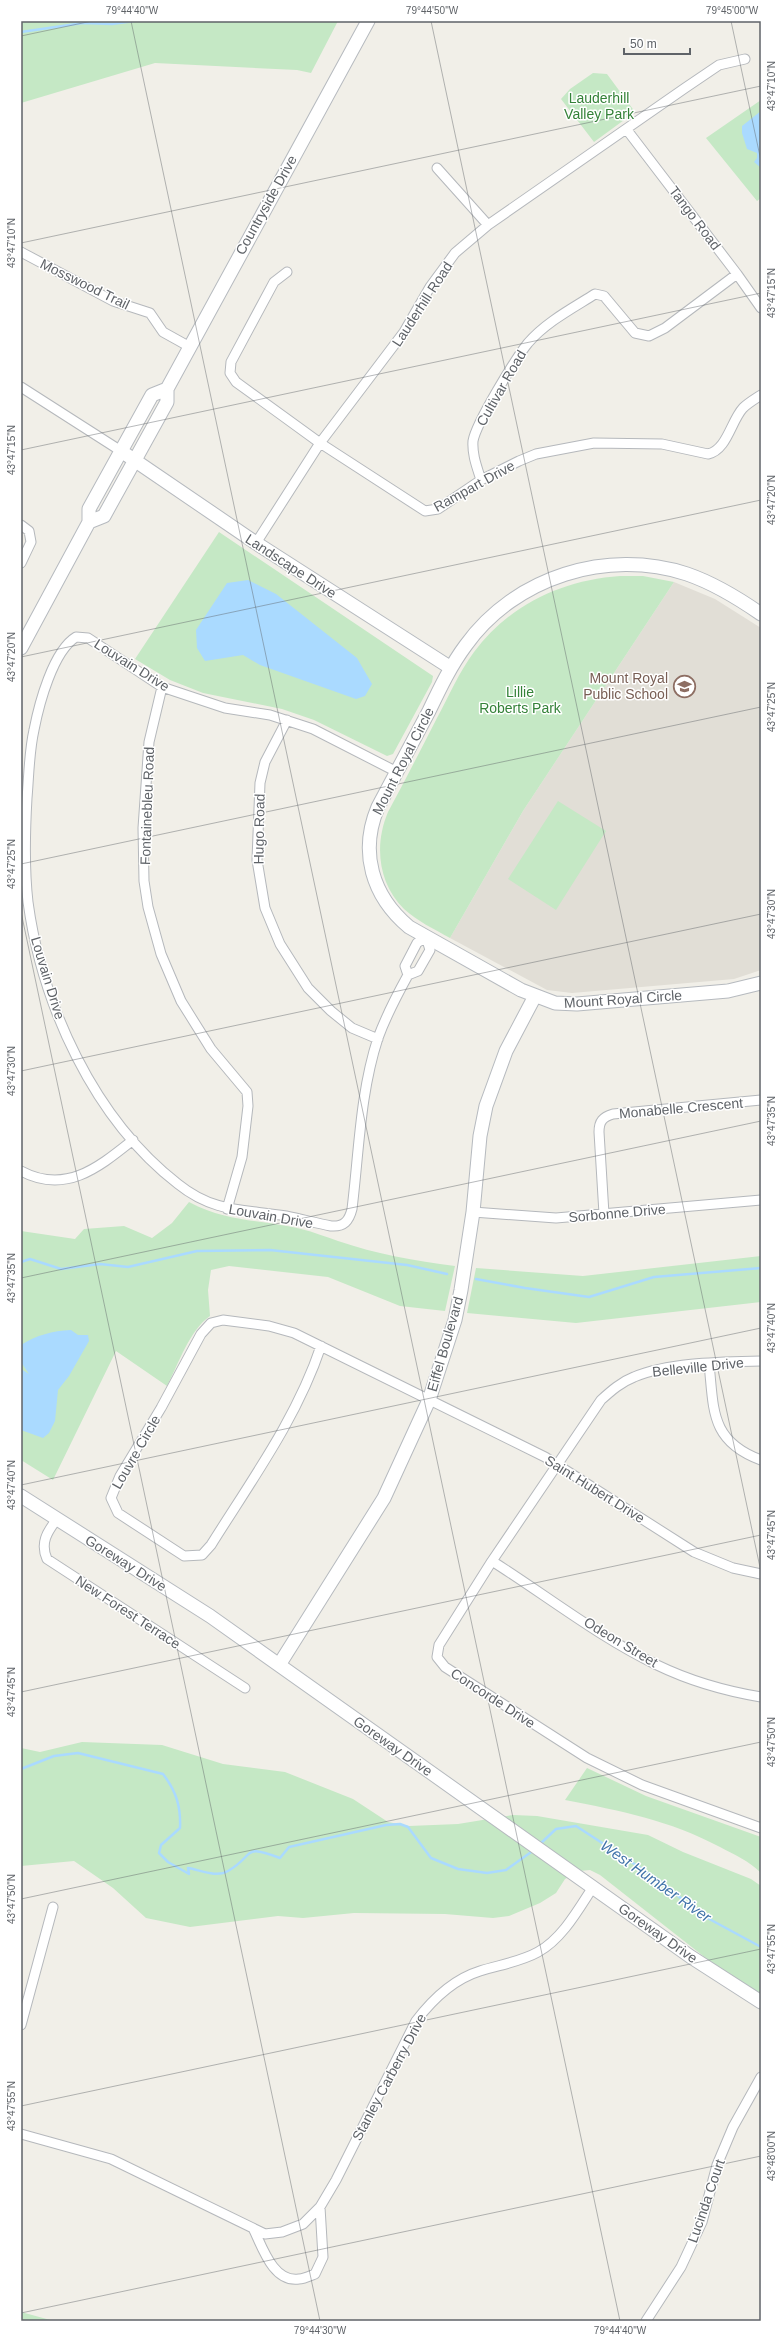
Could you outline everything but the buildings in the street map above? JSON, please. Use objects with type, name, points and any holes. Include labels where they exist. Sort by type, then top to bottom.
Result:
[{"type":"street","name":"Countryside Drive","points":[[88,522],[104,516],[167,402],[167,389],[368,21]]},
{"type":"street","name":"Lauderhill Road","points":[[256,543],[320,443],[400,338],[430,287],[455,253],[488,225],[719,65],[745,59]]},
{"type":"street","name":"Tango Road","points":[[627,130],[737,274],[761,308]]},
{"type":"street","points":[[437,168],[488,225]]},
{"type":"street","name":"Mosswood Trail","points":[[21,252],[113,301],[150,313],[163,332],[190,347]]},
{"type":"street","name":"Rampart Drive","points":[[288,272],[274,282],[231,362],[230,373],[236,382],[320,443],[425,511],[438,509],[480,480],[536,454],[594,443],[662,444],[708,454],[714,453],[720,447],[743,408],[761,395]]},
{"type":"street","name":"Cultivar Road","points":[[480,480],[473,449],[477,430],[500,385],[529,342],[558,318],[595,294],[604,296],[635,333],[649,336],[665,328],[737,274]]},
{"type":"street","points":[[21,387],[121,451]]},
{"type":"street","points":[[21,648],[88,522],[89,509],[152,395],[167,389]]},
{"type":"street","name":"Landscape Drive","points":[[121,451],[256,543],[451,668]]},
{"type":"street","points":[[21,525],[29,531],[31,542],[21,563]]},
{"type":"street","name":"Mount Royal Circle","points":[[760,610],[703,580],[675,571],[642,565],[622,564],[590,568],[542,583],[512,600],[477,631],[451,668],[374,819],[369,844],[369,859],[374,882],[391,911],[409,927],[535,996],[555,1003],[577,1004],[728,991],[761,983]]},
{"type":"street","name":"Louvain Drive","points":[[397,772],[330,736],[287,720],[225,708],[162,687],[88,638],[76,637],[66,646],[42,695],[31,743],[24,848],[25,902],[42,969],[65,1031],[89,1079],[133,1140],[168,1176],[187,1191],[207,1202],[227,1209],[286,1216],[339,1227],[349,1220],[352,1209],[365,1093],[378,1039],[394,1000],[408,975],[418,971],[430,950],[426,937],[417,943],[405,966],[408,975]]},
{"type":"street","name":"Fontainebleu Road","points":[[162,687],[149,742],[143,828],[144,881],[148,907],[159,948],[181,1001],[211,1049],[247,1092],[248,1106],[242,1157],[227,1209]]},
{"type":"street","name":"Hugo Road","points":[[287,720],[266,762],[260,784],[257,854],[259,880],[265,908],[280,944],[308,988],[331,1011],[352,1028],[378,1039]]},
{"type":"street","name":"Eiffel Boulevard","points":[[279,1665],[384,1498],[429,1400],[449,1339],[461,1290],[472,1212],[480,1136],[486,1106],[506,1051],[535,996]]},
{"type":"street","name":"Monabelle Crescent","points":[[604,1214],[599,1125],[606,1116],[761,1100]]},
{"type":"street","points":[[21,1171],[46,1179],[76,1178],[102,1165],[133,1140]]},
{"type":"street","name":"Sorbonne Drive","points":[[472,1212],[543,1218],[761,1200]]},
{"type":"street","name":"Louvre Circle","points":[[321,1346],[315,1365],[287,1425],[211,1545],[202,1556],[184,1556],[118,1513],[113,1505],[113,1491],[201,1334],[211,1323],[223,1320],[269,1326],[294,1333],[321,1346],[429,1400]]},
{"type":"street","name":"Belleville Drive","points":[[558,1464],[601,1400],[622,1383],[648,1372],[709,1364],[761,1361]]},
{"type":"street","points":[[709,1364],[714,1414],[717,1425],[736,1447],[761,1460]]},
{"type":"street","name":"Saint Hubert Drive","points":[[429,1400],[558,1464],[694,1552],[733,1568],[761,1574]]},
{"type":"street","name":"Concorde Drive","points":[[558,1464],[492,1561],[439,1645],[437,1657],[441,1663],[587,1758],[642,1785],[761,1828]]},
{"type":"street","name":"Goreway Drive","points":[[21,1496],[210,1616],[691,1957],[761,2002]]},
{"type":"street","name":"New Forest Terrace","points":[[57,1519],[46,1538],[45,1553],[48,1559],[245,1688]]},
{"type":"street","name":"Odeon Street","points":[[492,1561],[615,1640],[657,1665],[704,1684],[761,1697]]},
{"type":"street","name":"Stanley Carberry Drive","points":[[21,2134],[111,2159],[265,2234],[282,2232],[303,2224],[320,2207],[336,2180],[416,2021],[428,2005],[451,1986],[478,1971],[539,1951],[563,1931],[593,1888]]},
{"type":"street","points":[[21,2025],[52,1906]]},
{"type":"street","name":"Lucinda Court","points":[[646,2321],[681,2267],[702,2222],[717,2165],[733,2127],[761,2077]]},
{"type":"street","points":[[254,2228],[268,2260],[281,2275],[298,2280],[315,2274],[323,2257],[320,2207]]},
{"type":"shaded area","points":[[674,582],[715,599],[761,628],[761,970],[734,979],[572,993],[547,990],[450,938],[523,811]]},
{"type":"green space","points":[[21,21],[338,21],[311,73],[297,70],[155,63],[21,103]]},
{"type":"green space","name":"Lauderhill Valley Park","points":[[593,73],[607,74],[635,112],[594,142],[561,99],[570,89]]},
{"type":"green space","points":[[761,100],[761,198],[757,201],[706,138]]},
{"type":"green space","points":[[219,532],[433,676],[432,682],[393,754],[387,756],[314,720],[282,709],[203,693],[170,680],[135,659]]},
{"type":"green space","name":"Lillie Roberts Park","points":[[643,576],[674,582],[523,811],[450,938],[426,925],[404,909],[395,899],[389,888],[384,876],[380,850],[381,837],[388,812],[459,676],[474,652],[488,635],[520,608],[558,589],[599,578]]},
{"type":"green space","points":[[558,801],[606,831],[556,910],[508,879]]},
{"type":"green space","points":[[189,1202],[217,1214],[301,1229],[352,1246],[381,1253],[455,1266],[445,1311],[400,1306],[328,1277],[229,1266],[211,1270],[208,1290],[210,1316],[196,1330],[190,1339],[167,1386],[116,1351],[53,1480],[21,1460],[21,1231],[75,1239],[84,1229],[124,1226],[152,1238],[172,1223]]},
{"type":"green space","points":[[761,1256],[761,1302],[576,1323],[467,1313],[476,1268],[583,1276]]},
{"type":"green space","points":[[82,1742],[162,1745],[223,1764],[285,1772],[353,1799],[388,1822],[409,1826],[458,1824],[513,1815],[537,1816],[648,1835],[683,1852],[751,1879],[761,1886],[761,1995],[721,1970],[600,1875],[590,1870],[579,1871],[565,1879],[556,1893],[540,1903],[509,1916],[493,1918],[445,1914],[354,1913],[303,1918],[278,1916],[190,1927],[146,1918],[113,1888],[74,1861],[21,1866],[21,1748],[40,1752]]},
{"type":"green space","points":[[587,1768],[646,1796],[761,1837],[761,1873],[752,1865],[736,1856],[682,1830],[663,1823],[606,1808],[565,1800]]},
{"type":"green space","points":[[21,2312],[54,2321],[21,2321]]},
{"type":"water","points":[[761,111],[761,168],[754,162],[757,158],[757,153],[747,149],[742,133],[742,126]]},
{"type":"water","points":[[248,580],[276,594],[357,658],[372,684],[365,696],[356,699],[260,665],[243,655],[205,661],[197,648],[196,630],[227,583]]},
{"type":"water","points":[[71,1330],[78,1335],[88,1335],[89,1341],[69,1376],[58,1390],[55,1421],[49,1433],[43,1438],[21,1430],[21,1369],[29,1374],[21,1362],[21,1345],[45,1334]]},
{"type":"waterway","points":[[21,32],[83,23],[112,24],[134,21]]},
{"type":"waterway","points":[[21,1262],[30,1259],[61,1269],[100,1264],[128,1267],[197,1251],[270,1250],[407,1265],[447,1274]]},
{"type":"waterway","points":[[476,1279],[589,1297],[654,1277],[761,1268]]},
{"type":"waterway","name":"West Humber River","points":[[21,1769],[54,1756],[78,1753],[163,1774],[177,1799],[180,1813],[180,1828],[161,1845],[159,1853],[168,1862],[189,1874],[188,1868],[214,1874],[224,1873],[237,1865],[254,1851],[259,1851],[280,1858],[289,1847],[386,1825],[400,1824],[408,1827],[431,1858],[458,1869],[487,1873],[506,1870],[534,1850]]},
{"type":"waterway","name":"West Humber River","points":[[540,1844],[556,1829],[576,1826],[659,1880],[700,1914],[761,1947]]},
{"type":"place","name":"Mount Royal Public School","points":[[684,686]]}]
